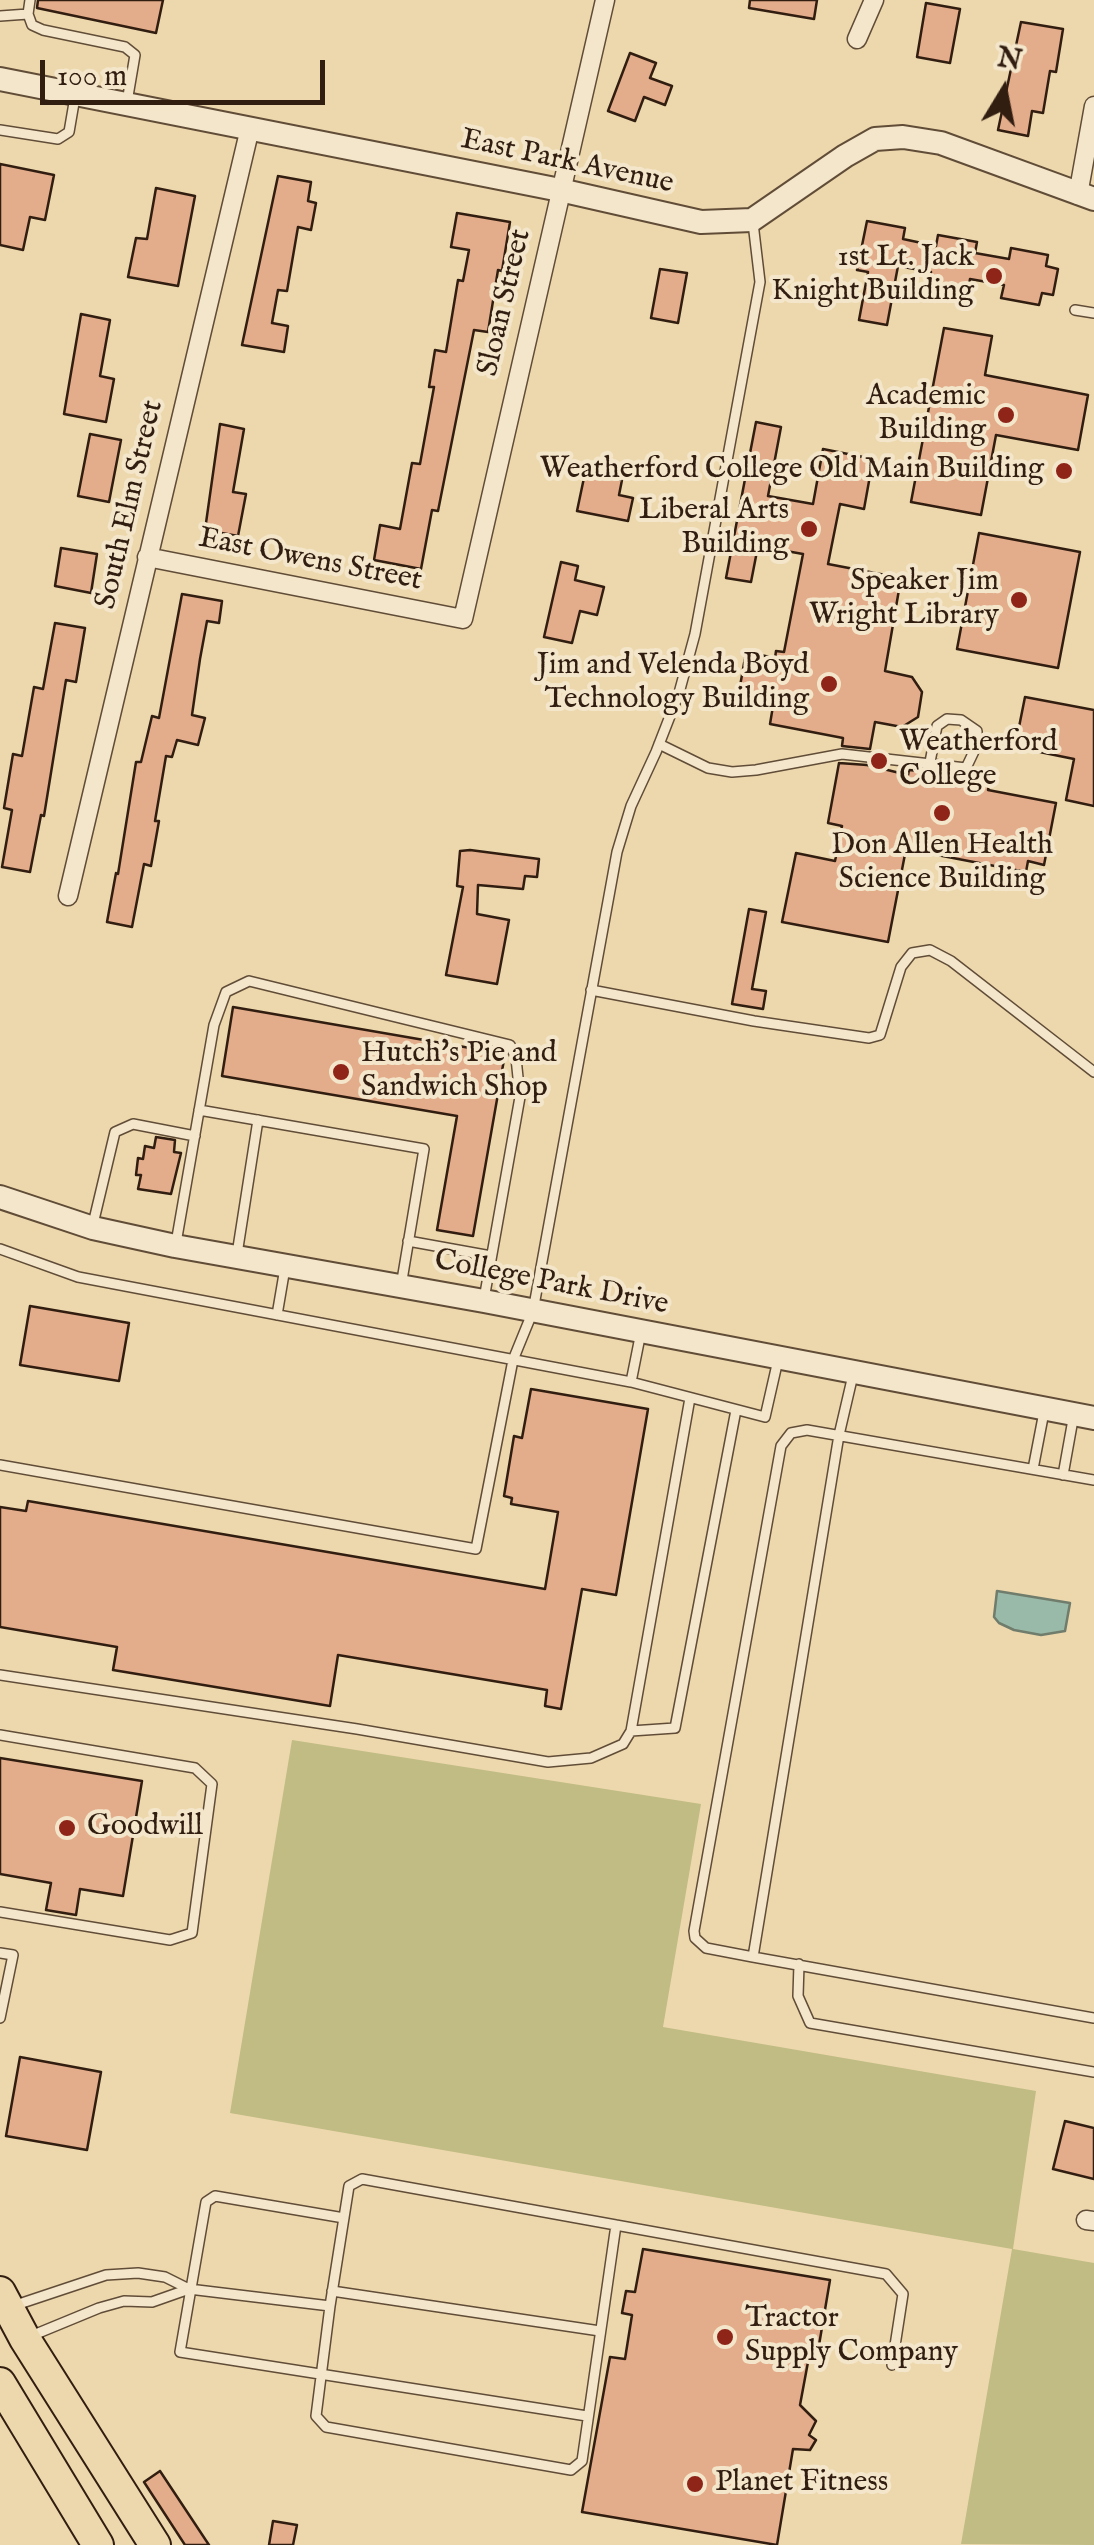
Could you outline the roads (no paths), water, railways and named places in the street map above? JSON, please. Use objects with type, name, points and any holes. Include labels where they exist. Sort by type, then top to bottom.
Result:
[{"type":"main road","points":[[4,2300],[12,2338],[154,2545]]},
{"type":"main road","points":[[0,2383],[98,2545]]},
{"type":"street","name":"Sloan Street","points":[[463,619],[606,0]]},
{"type":"street","points":[[857,39],[874,0]]},
{"type":"street","name":"East Park Avenue","points":[[0,79],[560,190],[701,222],[752,220]]},
{"type":"street","points":[[752,220],[845,156],[876,139],[903,137],[940,143],[1086,197],[1094,106]]},
{"type":"street","name":"South Elm Street","points":[[68,896],[250,128]]},
{"type":"street","name":"East Owens Street","points":[[147,557],[463,619]]},
{"type":"street","name":"College Park Drive","points":[[0,1197],[93,1228],[176,1246],[1084,1416]]},
{"type":"lane","points":[[30,0],[28,14],[32,24],[42,30],[124,47],[134,55],[127,104]]},
{"type":"lane","points":[[0,16],[28,14]]},
{"type":"lane","points":[[0,130],[58,139],[69,132],[76,94]]},
{"type":"lane","points":[[0,1466],[476,1550],[512,1360],[533,1310],[617,852],[631,806],[660,744],[695,634],[760,282],[752,220]]},
{"type":"lane","points":[[1075,310],[1094,313]]},
{"type":"lane","points":[[660,744],[708,768],[732,772],[842,754],[966,768],[977,745],[977,731],[961,720],[947,719],[937,726],[930,762]]},
{"type":"lane","points":[[592,990],[869,1038],[880,1035],[901,966],[912,953],[930,950],[950,961],[1094,1072]]},
{"type":"lane","points":[[176,1246],[214,1026],[226,992],[249,982],[510,1045],[516,1058],[520,1097],[484,1301]]},
{"type":"lane","points":[[199,1110],[424,1148],[401,1286]]},
{"type":"lane","points":[[237,1257],[258,1120]]},
{"type":"lane","points":[[93,1228],[115,1132],[134,1124],[195,1136]]},
{"type":"lane","points":[[408,1241],[492,1256]]},
{"type":"lane","points":[[0,1250],[78,1277],[631,1382],[765,1418],[779,1358]]},
{"type":"lane","points":[[277,1315],[285,1265]]},
{"type":"lane","points":[[631,1382],[641,1332]]},
{"type":"lane","points":[[753,1957],[839,1435],[853,1373]]},
{"type":"lane","points":[[0,1675],[548,1762],[591,1758],[624,1744],[631,1731],[690,1398]]},
{"type":"lane","points":[[1033,1469],[1044,1409]]},
{"type":"lane","points":[[631,1731],[676,1728],[736,1410]]},
{"type":"lane","points":[[1063,1474],[1084,1416]]},
{"type":"lane","points":[[1094,1480],[807,1430],[792,1433],[781,1446],[694,1930],[695,1938],[706,1948],[1094,2018]]},
{"type":"lane","points":[[0,1735],[195,1768],[212,1784],[192,1933],[170,1940],[0,1912]]},
{"type":"lane","points":[[0,1953],[13,1955],[0,2018]]},
{"type":"lane","points":[[800,1964],[798,1996],[810,2023],[1094,2072]]},
{"type":"lane","points":[[616,2225],[582,2460],[571,2470],[326,2427],[316,2416],[349,2186],[362,2179],[616,2225],[886,2274],[903,2294],[892,2365]]},
{"type":"lane","points":[[344,2218],[214,2196],[206,2202],[180,2352],[587,2416]]},
{"type":"lane","points":[[4,2300],[106,2275],[138,2273],[165,2278],[189,2289],[330,2306]]},
{"type":"lane","points":[[12,2338],[98,2308],[124,2301],[152,2302],[189,2289]]},
{"type":"lane","points":[[332,2290],[600,2331]]},
{"type":"place","name":"1st Lt. Jack Knight Building","points":[[994,276]]},
{"type":"place","name":"Academic Building","points":[[1006,415]]},
{"type":"place","name":"Weatherford College Old Main Building","points":[[1064,471]]},
{"type":"place","name":"Liberal Arts Building","points":[[809,529]]},
{"type":"place","name":"Speaker Jim Wright Library","points":[[1019,600]]},
{"type":"place","name":"Jim and Velenda Boyd Technology Building","points":[[829,684]]},
{"type":"place","name":"Weatherford College","points":[[879,761]]},
{"type":"place","name":"Don Allen Health Science Building","points":[[942,813]]},
{"type":"place","name":"Hutch's Pie and Sandwich Shop","points":[[341,1072]]},
{"type":"place","name":"Goodwill","points":[[67,1828]]},
{"type":"place","name":"Tractor Supply Company","points":[[725,2337]]},
{"type":"place","name":"Planet Fitness","points":[[695,2484]]}]
